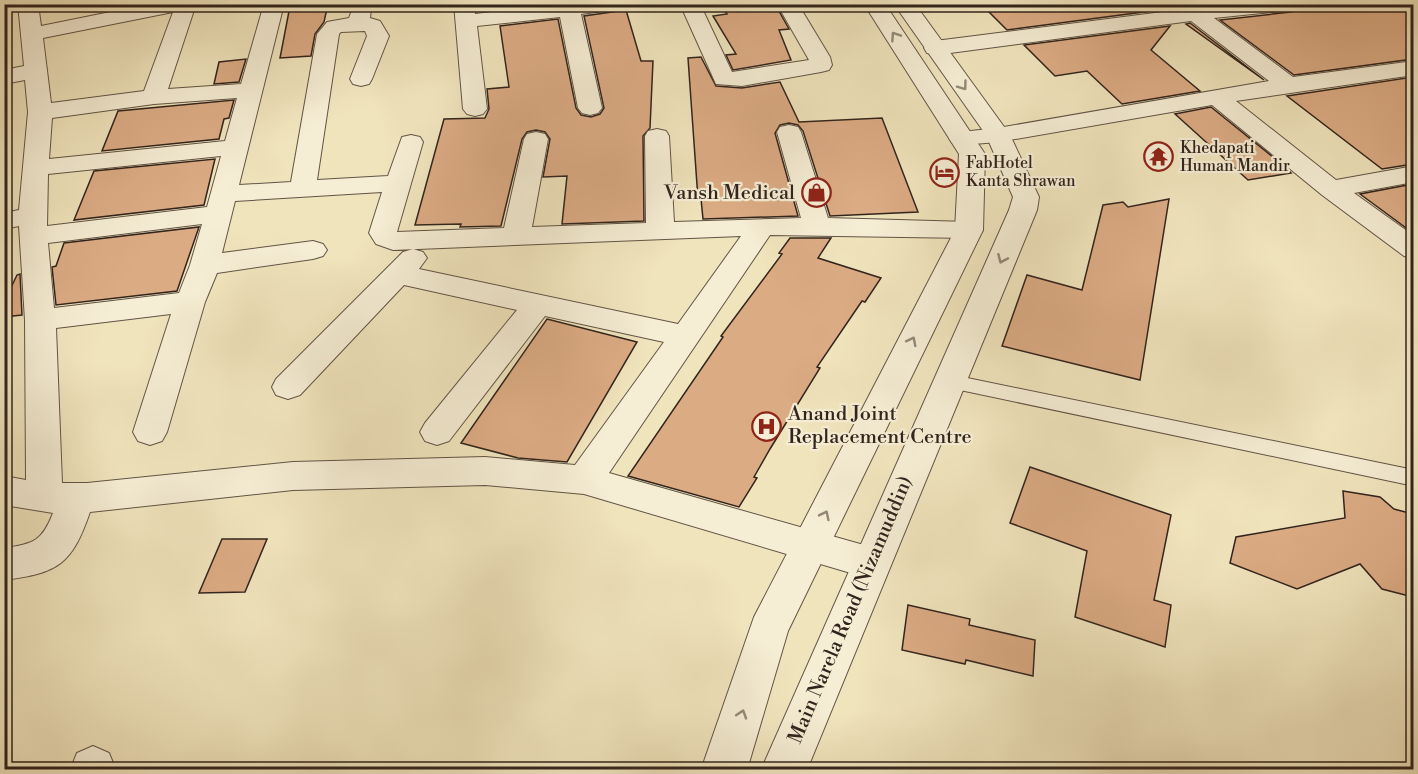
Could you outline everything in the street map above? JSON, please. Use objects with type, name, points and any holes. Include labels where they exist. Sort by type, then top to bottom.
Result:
[{"type":"street","points":[[4,564],[27,562],[48,555],[59,545],[60,498],[40,320],[23,224],[34,168],[40,112],[28,4]]},
{"type":"street","points":[[32,34],[185,4],[154,97]]},
{"type":"street","points":[[150,432],[190,302],[205,265],[274,4]]},
{"type":"street","points":[[475,109],[465,13],[618,4]]},
{"type":"street","points":[[690,4],[724,79],[742,79],[821,65],[819,57],[787,4]]},
{"type":"street","points":[[724,770],[768,630],[969,230],[972,154],[874,4]]},
{"type":"street","name":"Main Narela Road (Nizamuddin)","points":[[784,770],[870,563],[1023,210],[1026,197],[998,135],[904,4]]},
{"type":"street","points":[[935,48],[1189,9],[1291,4]]},
{"type":"street","points":[[568,7],[590,108]]},
{"type":"street","points":[[1189,9],[1288,85]]},
{"type":"street","points":[[303,188],[328,34],[334,26],[360,14],[373,25],[378,36],[361,79]]},
{"type":"street","points":[[961,138],[998,135],[1288,85],[1413,68]]},
{"type":"street","points":[[4,77],[36,71]]},
{"type":"street","points":[[40,112],[154,97],[251,90]]},
{"type":"street","points":[[1218,98],[1331,189],[1413,250]]},
{"type":"street","points":[[789,132],[817,226]]},
{"type":"street","points":[[657,136],[660,231]]},
{"type":"street","points":[[516,236],[536,139]]},
{"type":"street","points":[[411,142],[383,233],[393,241],[762,227],[969,230]]},
{"type":"street","points":[[34,168],[236,147]]},
{"type":"street","points":[[1331,189],[1413,174]]},
{"type":"street","points":[[23,224],[220,204],[303,188],[398,183]]},
{"type":"street","points":[[584,480],[762,227]]},
{"type":"street","points":[[288,387],[431,240]]},
{"type":"street","points":[[205,265],[313,250]]},
{"type":"street","points":[[398,274],[685,336]]},
{"type":"street","points":[[40,320],[190,302]]},
{"type":"street","points":[[437,432],[539,303]]},
{"type":"street","points":[[4,490],[60,498],[292,476],[485,471],[584,480],[870,563]]},
{"type":"lane","points":[[948,381],[1413,478]]},
{"type":"building","points":[[328,4],[324,22],[315,34],[311,56],[280,58],[290,6]]},
{"type":"building","points":[[721,4],[775,4],[789,29],[779,30],[791,60],[733,70],[726,55],[736,54],[713,16],[727,14]]},
{"type":"building","points":[[981,4],[1174,4],[1174,8],[1007,30]]},
{"type":"building","points":[[1303,4],[1413,4],[1413,59],[1294,75],[1220,20],[1291,12],[1299,10]]},
{"type":"building","points":[[626,10],[641,61],[653,61],[650,128],[643,136],[644,221],[562,224],[567,176],[543,177],[550,139],[545,132],[536,130],[527,132],[522,139],[501,226],[415,225],[444,119],[485,118],[489,109],[487,89],[509,87],[500,26],[558,19],[576,108],[581,115],[591,117],[600,114],[604,108],[584,16]]},
{"type":"building","points":[[1190,23],[1264,80],[1186,24]]},
{"type":"building","points":[[1170,26],[1151,50],[1200,91],[1122,104],[1087,71],[1055,76],[1024,45]]},
{"type":"building","points":[[701,57],[716,86],[742,88],[780,82],[799,122],[882,118],[918,212],[830,216],[803,131],[798,125],[789,123],[780,125],[775,133],[798,216],[703,219],[701,199],[698,199],[688,58]]},
{"type":"building","points":[[246,59],[239,82],[214,84],[219,62]]},
{"type":"building","points":[[1413,77],[1413,164],[1382,169],[1287,96]]},
{"type":"building","points":[[234,100],[229,118],[224,119],[219,139],[102,151],[118,111]]},
{"type":"building","points":[[1211,107],[1291,173],[1248,180],[1175,114]]},
{"type":"building","points":[[215,159],[204,205],[74,220],[94,171]]},
{"type":"building","points":[[1413,184],[1413,233],[1360,194]]},
{"type":"building","points":[[1169,199],[1140,380],[1002,346],[1027,275],[1082,290],[1103,205],[1123,202],[1128,207]]},
{"type":"building","points":[[199,227],[177,291],[56,305],[52,267],[56,266],[64,243]]},
{"type":"building","points":[[790,238],[831,238],[818,258],[881,278],[865,302],[862,301],[817,367],[820,368],[770,449],[754,477],[757,478],[739,507],[628,476],[723,337],[721,336],[782,254],[779,253]]},
{"type":"building","points":[[20,274],[22,315],[4,317],[4,302],[17,275]]},
{"type":"building","points":[[547,319],[637,342],[567,462],[518,458],[461,443]]},
{"type":"building","points":[[1030,467],[1171,515],[1154,600],[1171,605],[1165,647],[1075,617],[1087,551],[1010,523]]},
{"type":"building","points":[[1343,491],[1380,497],[1394,509],[1413,514],[1413,597],[1382,589],[1360,564],[1297,589],[1230,563],[1236,537],[1345,518]]},
{"type":"building","points":[[222,539],[267,539],[245,592],[199,593]]},
{"type":"building","points":[[908,605],[970,619],[969,625],[1035,640],[1033,676],[966,660],[965,664],[902,650]]},
{"type":"place","name":"Khedapati Human Mandir","points":[[1159,157]]},
{"type":"place","name":"FabHotel Kanta Shrawan","points":[[945,172]]},
{"type":"place","name":"Vansh Medical","points":[[816,193]]},
{"type":"place","name":"Anand Joint Replacement Centre","points":[[767,426]]}]
